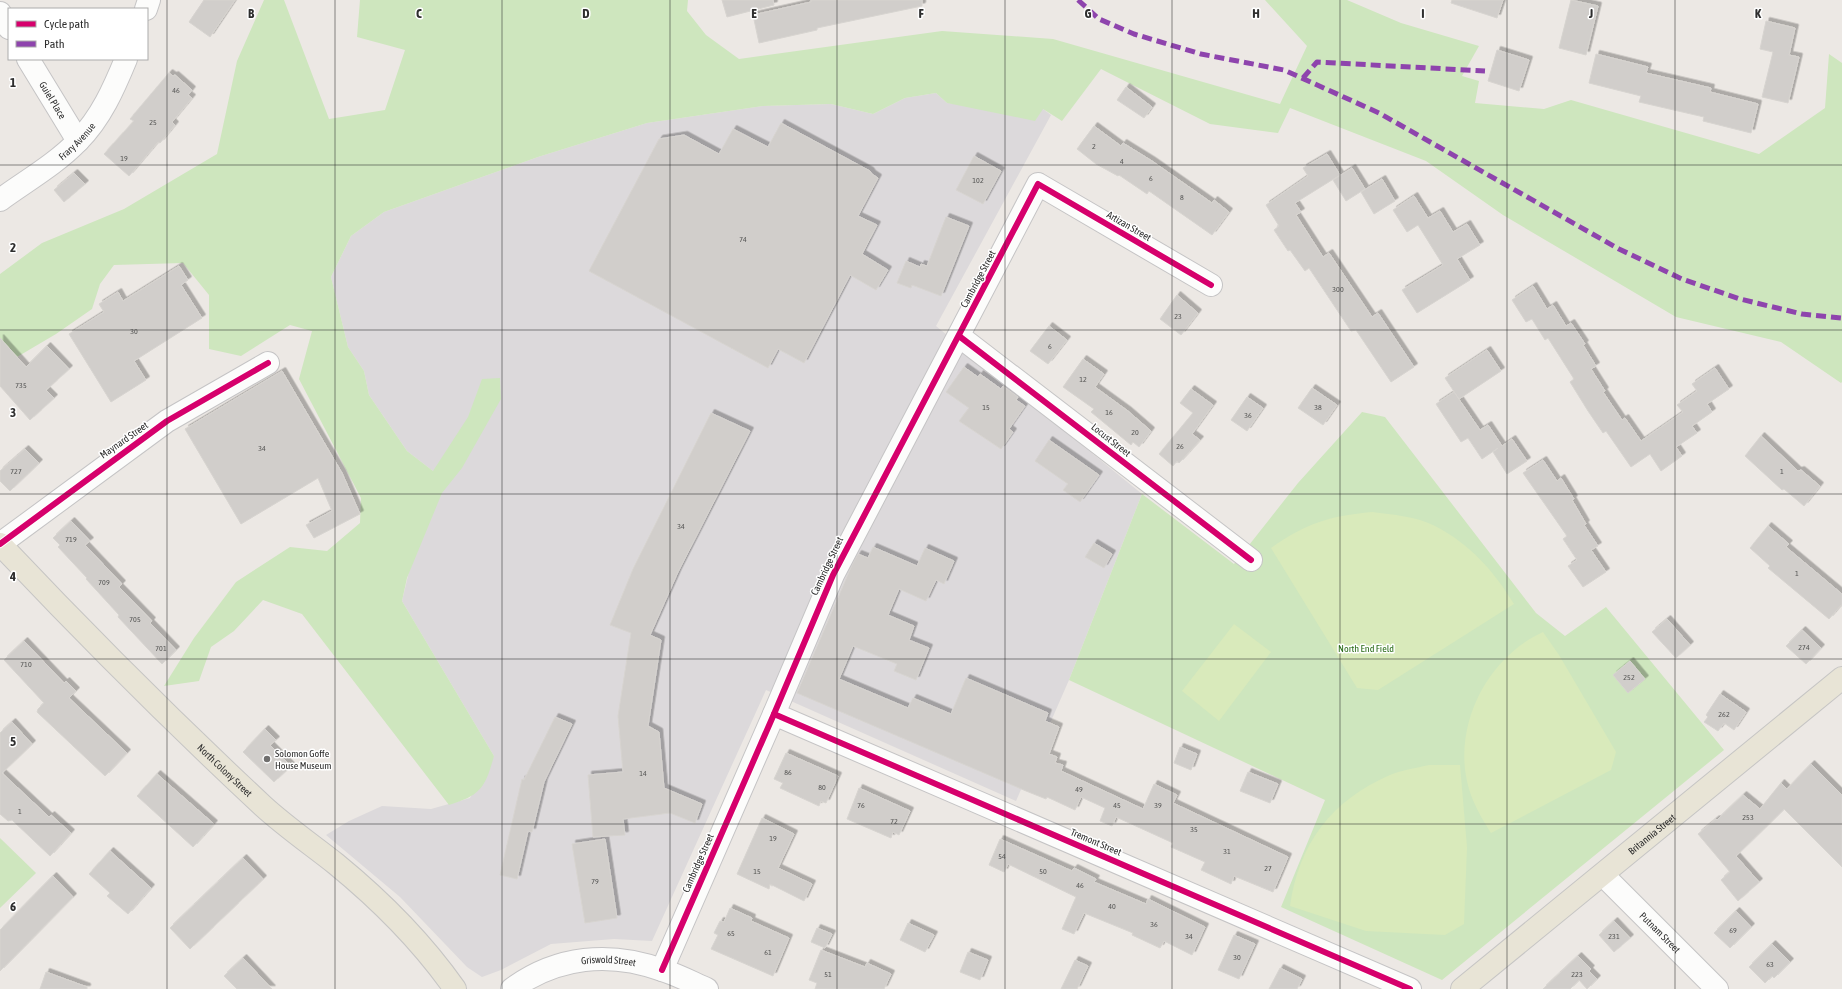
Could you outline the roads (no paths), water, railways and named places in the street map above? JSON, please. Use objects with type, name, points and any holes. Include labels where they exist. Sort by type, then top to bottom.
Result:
[{"type":"main road","name":"North Colony Street","points":[[0,544],[102,651],[218,764],[263,806],[378,901],[430,956],[455,989]]},
{"type":"main road","name":"Britannia Street","points":[[1462,989],[1842,678]]},
{"type":"street","points":[[0,13],[8,26]]},
{"type":"street","name":"Guiel Place","points":[[29,60],[78,141]]},
{"type":"street","name":"Frary Avenue","points":[[0,200],[78,141],[95,120],[106,102],[126,60]]},
{"type":"street","name":"Artizan Street","points":[[1038,184],[1210,285]]},
{"type":"street","name":"Cambridge Street","points":[[662,970],[774,714],[832,575],[1038,184]]},
{"type":"street","name":"Locust Street","points":[[959,336],[1251,560]]},
{"type":"street","name":"Maynard Street","points":[[0,544],[167,422],[268,363]]},
{"type":"street","name":"Tremont Street","points":[[774,714],[1410,989]]},
{"type":"street","name":"Putnam Street","points":[[1603,875],[1717,989]]},
{"type":"street","name":"Griswold Street","points":[[512,989],[548,968],[573,960],[601,959],[630,961],[662,970],[708,989]]},
{"type":"place","name":"Solomon Goffe House Museum","points":[[267,759]]},
{"type":"park label","name":"North End Field","points":[[1366,648]]}]
